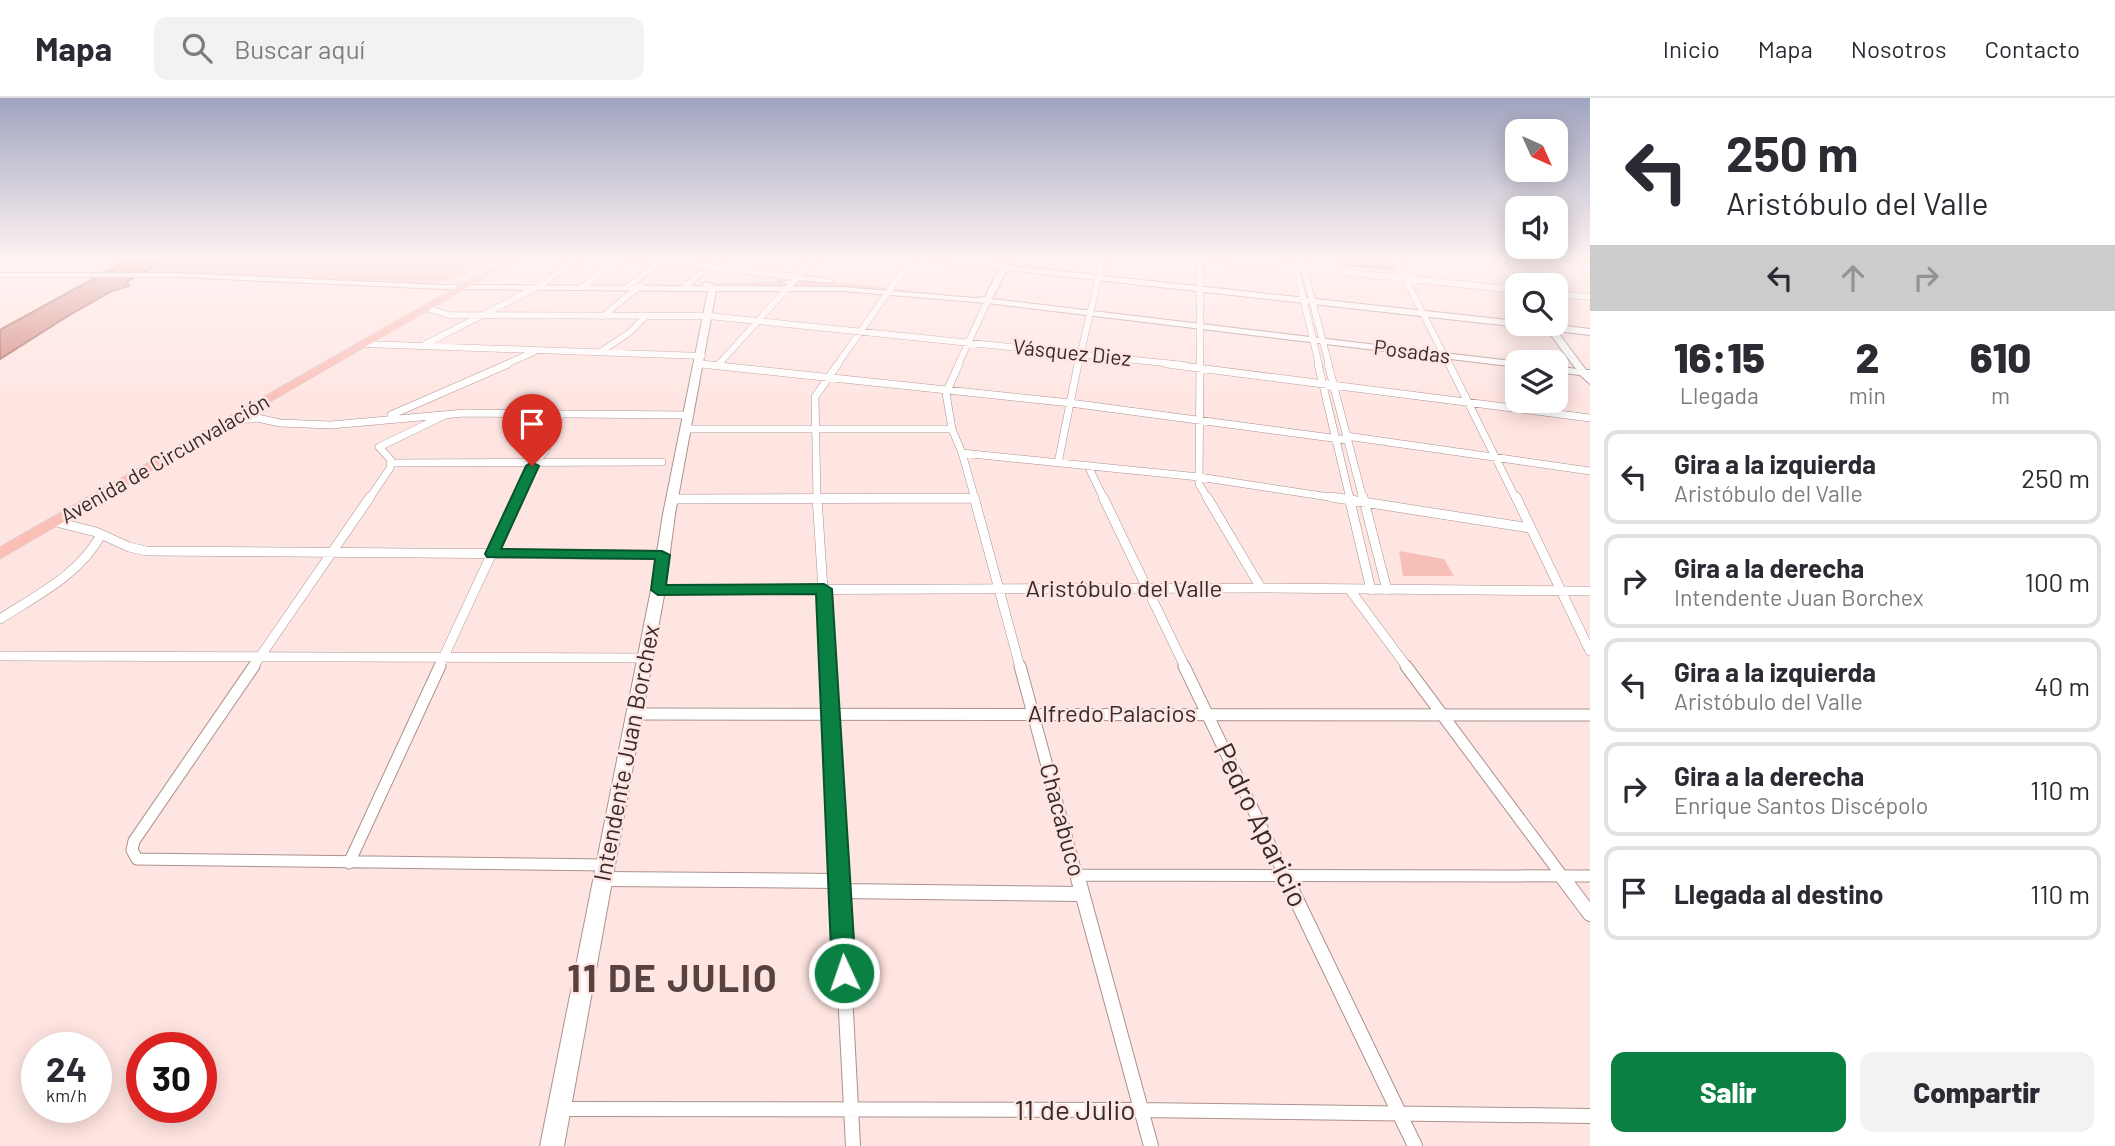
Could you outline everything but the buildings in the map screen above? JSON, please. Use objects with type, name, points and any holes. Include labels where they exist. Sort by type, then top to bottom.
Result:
[{"type":"highway","name":"Avenida de Circunvalación","points":[[0,554],[230,421],[254,414],[419,307]]},
{"type":"highway","name":"Avenida de Circunvalación","points":[[331,363],[427,308]]},
{"type":"main road","name":"Intendente Juan Borchex","points":[[552,1146],[701,360],[709,316],[708,307]]},
{"type":"main road","name":"Posadas","points":[[1038,307],[1505,363]]},
{"type":"main road","points":[[1358,307],[1505,322]]},
{"type":"main road","points":[[1568,329],[1590,332]]},
{"type":"main road","points":[[1556,336],[1590,381]]},
{"type":"main road","points":[[1568,371],[1586,373]]},
{"type":"street","points":[[418,348],[499,307]]},
{"type":"street","points":[[603,316],[614,307]]},
{"type":"street","points":[[719,364],[770,307]]},
{"type":"street","points":[[853,1146],[817,498],[815,397],[879,307]]},
{"type":"street","points":[[947,389],[984,307]]},
{"type":"street","points":[[1058,463],[1091,307]]},
{"type":"street","points":[[1200,307],[1200,490],[1261,588]]},
{"type":"street","points":[[1304,307],[1371,590]]},
{"type":"street","points":[[1314,307],[1387,590]]},
{"type":"street","points":[[1419,307],[1590,651]]},
{"type":"street","name":"Vásquez Diez","points":[[427,308],[439,314],[709,316],[1200,367],[1590,418]]},
{"type":"street","points":[[600,352],[629,333],[646,316]]},
{"type":"street","points":[[366,344],[418,348],[600,352],[701,360],[827,377],[1201,419],[1590,471]]},
{"type":"street","points":[[366,421],[419,404],[537,350]]},
{"type":"street","name":"Chacabuco","points":[[947,389],[953,429],[962,453],[1151,1146]]},
{"type":"street","points":[[419,404],[418,412],[427,416]]},
{"type":"street","points":[[254,414],[280,423],[311,425],[446,415],[690,415]]},
{"type":"street","points":[[349,863],[492,554],[561,414]]},
{"type":"street","points":[[391,463],[379,447],[446,415]]},
{"type":"street","points":[[687,429],[953,429]]},
{"type":"street","points":[[962,453],[1199,477],[1530,528]]},
{"type":"street","points":[[391,463],[662,463]]},
{"type":"street","points":[[391,463],[134,841],[132,850],[137,859],[605,872],[839,886],[1082,894]]},
{"type":"street","name":"Pedro Aparicio","points":[[1088,466],[1415,1146]]},
{"type":"street","points":[[674,499],[974,498]]},
{"type":"street","points":[[56,522],[99,533],[129,547],[146,551],[662,555]]},
{"type":"street","points":[[0,619],[71,573],[91,553],[99,533]]},
{"type":"street","name":"Aristóbulo del Valle","points":[[658,590],[1261,588],[1590,591]]},
{"type":"street","points":[[1350,590],[1590,915]]},
{"type":"street","points":[[0,656],[645,658]]},
{"type":"street","name":"Alfredo Palacios","points":[[635,713],[1590,715]]},
{"type":"street","points":[[1077,875],[1590,876]]},
{"type":"street","name":"11 de Julio","points":[[559,1109],[1141,1110],[1590,1116]]},
{"type":"shaded area","points":[[42,307],[84,307],[0,359],[0,330]]},
{"type":"shaded area","points":[[1399,551],[1444,559],[1454,576],[1403,576]]},
{"type":"district","name":"11 DE JULIO","points":[[673,979]]},
{"type":"route","points":[[532,466],[492,554],[662,555],[658,590],[824,589],[844,973]]}]
